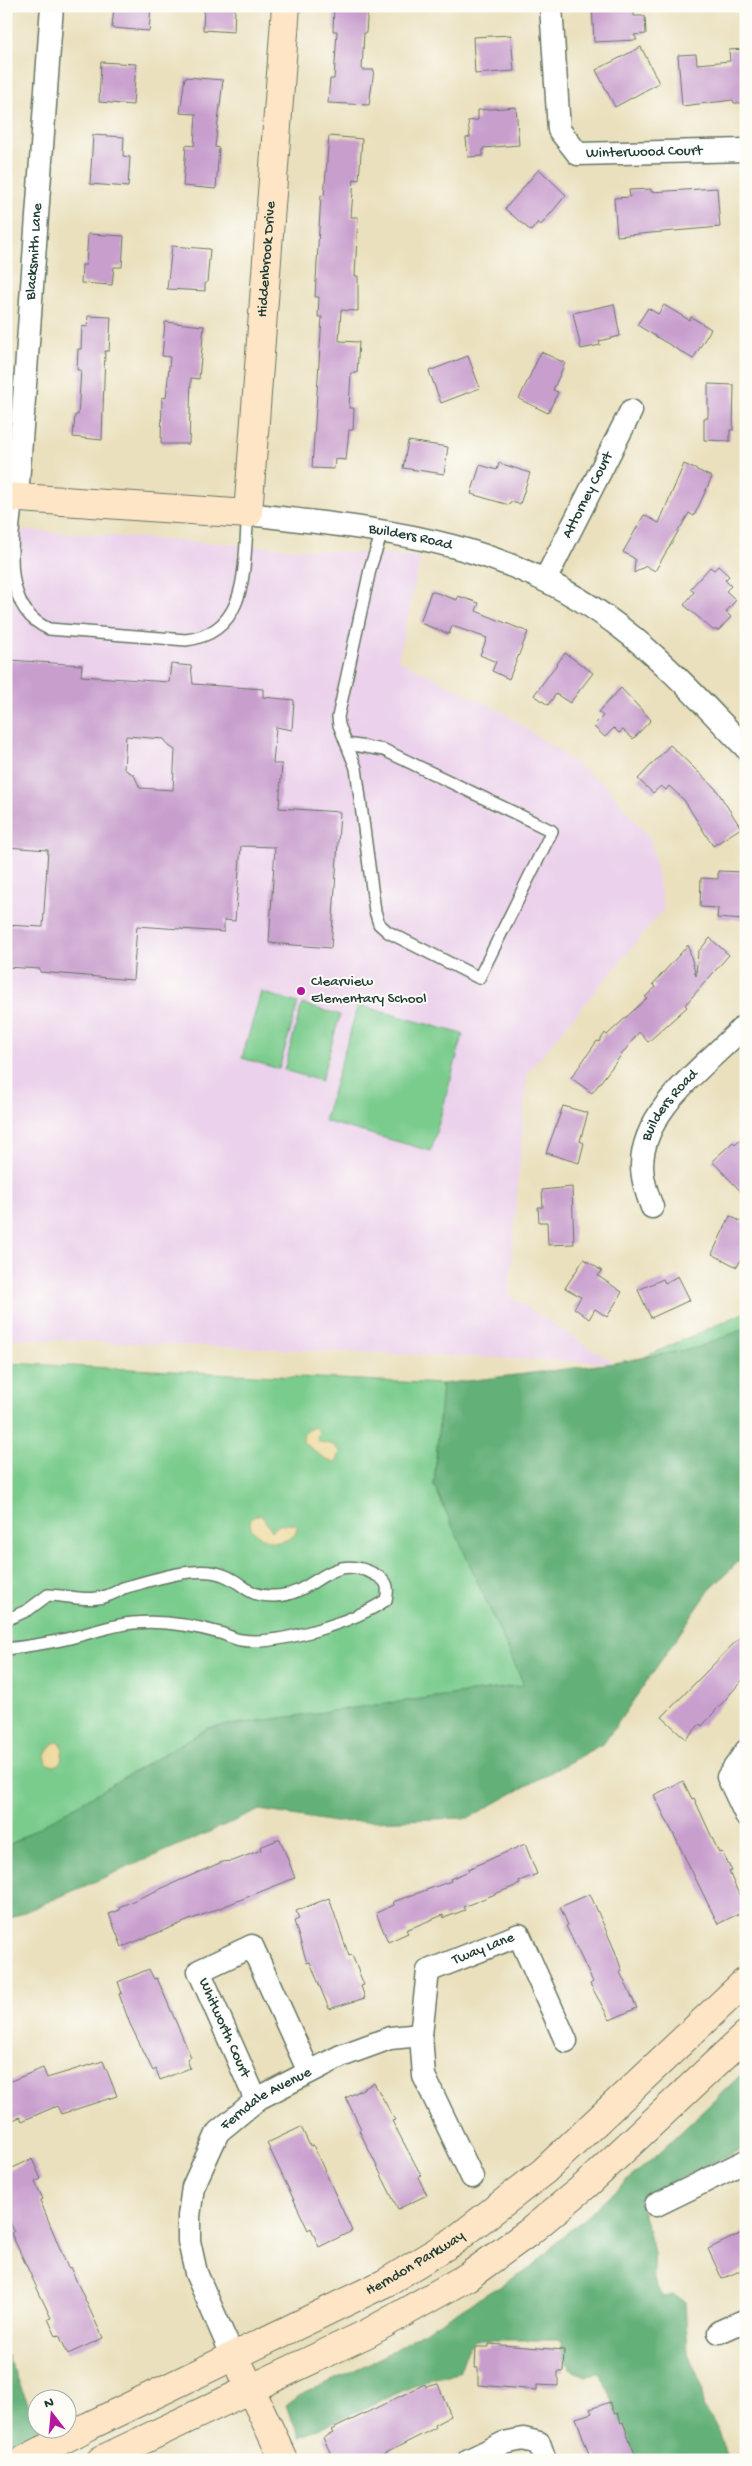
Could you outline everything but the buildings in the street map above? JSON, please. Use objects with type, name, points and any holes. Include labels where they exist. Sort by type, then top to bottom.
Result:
[{"type":"main road","name":"Hiddenbrook Drive","points":[[248,514],[286,6]]},
{"type":"main road","name":"Builders Road","points":[[12,497],[248,514]]},
{"type":"main road","name":"Herndon Parkway","points":[[24,2460],[89,2426],[385,2283],[421,2262],[482,2221],[544,2171],[746,1981]]},
{"type":"main road","points":[[101,2460],[402,2315],[467,2277],[498,2256],[586,2185],[746,2035]]},
{"type":"main road","name":"Ferndale Avenue","points":[[234,2357],[251,2387],[284,2460]]},
{"type":"street","name":"Blacksmith Lane","points":[[12,497],[52,6]]},
{"type":"street","name":"Winterwood Court","points":[[551,6],[559,130],[578,154],[746,150]]},
{"type":"street","name":"Attorney Court","points":[[545,580],[631,411]]},
{"type":"street","name":"Builders Road","points":[[248,514],[383,530],[454,545],[502,561],[545,580],[619,626],[659,660],[746,748]]},
{"type":"street","name":"Builders Road","points":[[652,1207],[644,1187],[642,1166],[645,1144],[653,1122],[677,1092],[746,1024]]},
{"type":"street","points":[[746,1751],[728,1777],[746,1815]]},
{"type":"street","name":"Tway Lane","points":[[420,2035],[428,1971],[519,1935],[566,2041]]},
{"type":"street","name":"Whitworth Court","points":[[256,2100],[199,1972],[252,1946],[309,2072]]},
{"type":"street","points":[[420,2035],[424,2076],[472,2177]]},
{"type":"street","name":"Ferndale Avenue","points":[[234,2357],[196,2273],[189,2241],[189,2216],[193,2188],[218,2132],[256,2100],[341,2056],[390,2038],[420,2035]]},
{"type":"street","points":[[656,2205],[746,2161]]},
{"type":"street","points":[[719,2332],[746,2320]]},
{"type":"street","points":[[469,2460],[504,2443],[523,2439],[539,2444],[545,2460]]},
{"type":"lane","points":[[12,497],[11,579],[17,598],[28,616],[40,626],[49,630],[186,640],[199,639],[210,633],[224,624],[233,612],[239,599],[241,586],[248,514]]},
{"type":"lane","points":[[347,744],[384,750],[552,831],[479,978],[388,932],[379,924],[375,911],[356,768],[339,725],[339,708],[371,565],[383,530]]},
{"type":"lane","points":[[6,1620],[28,1610],[48,1596],[71,1597],[86,1601],[97,1600],[123,1588],[202,1570],[223,1575],[252,1594],[278,1596],[306,1586],[333,1570],[345,1566],[364,1568],[382,1578],[386,1582],[388,1591],[386,1600],[366,1611],[299,1634],[266,1641],[241,1640],[194,1626],[164,1622],[134,1623],[103,1628],[74,1637],[6,1649]]},
{"type":"shaded area","name":"Clearview Elementary School","points":[[6,529],[421,557],[398,660],[503,712],[604,784],[650,838],[664,909],[527,1073],[509,1296],[614,1363],[6,1338]]},
{"type":"green space","points":[[261,992],[298,1003],[279,1069],[242,1058]]},
{"type":"green space","points":[[302,1004],[340,1015],[321,1081],[284,1070]]},
{"type":"green space","points":[[358,1005],[463,1034],[431,1151],[324,1121]]},
{"type":"green space","points":[[746,1312],[746,1369],[631,1363]]},
{"type":"green space","points":[[746,1328],[746,1554],[709,1591],[604,1743],[468,1818],[335,1822],[260,1810],[6,1920],[6,1847],[208,1728],[524,1685],[434,1485],[442,1384],[614,1363],[696,1348]]},
{"type":"green space","points":[[6,1363],[442,1384],[434,1485],[524,1685],[208,1728],[6,1847]]},
{"type":"green space","points":[[746,2070],[746,2147],[638,2199],[653,2248],[655,2284],[663,2297],[673,2295],[685,2301],[688,2353],[703,2388],[703,2408],[719,2430],[728,2460],[632,2460],[605,2383],[599,2374],[585,2376],[569,2369],[562,2351],[562,2340],[474,2340],[468,2348],[459,2373],[434,2377],[300,2437],[286,2406],[299,2396],[382,2357],[534,2265],[556,2243],[662,2150]]},
{"type":"green space","points":[[6,2354],[28,2403],[28,2437],[6,2447]]},
{"type":"sand","points":[[314,1427],[319,1432],[317,1438],[319,1442],[336,1447],[340,1453],[336,1462],[326,1460],[303,1442],[304,1432]]},
{"type":"sand","points":[[255,1515],[262,1516],[272,1531],[279,1525],[295,1524],[297,1527],[295,1535],[278,1542],[267,1540],[251,1529],[250,1520]]},
{"type":"sand","points":[[59,1742],[63,1748],[61,1762],[55,1766],[47,1764],[45,1755],[54,1743]]},
{"type":"place","name":"Clearview Elementary School","points":[[301,991]]}]
